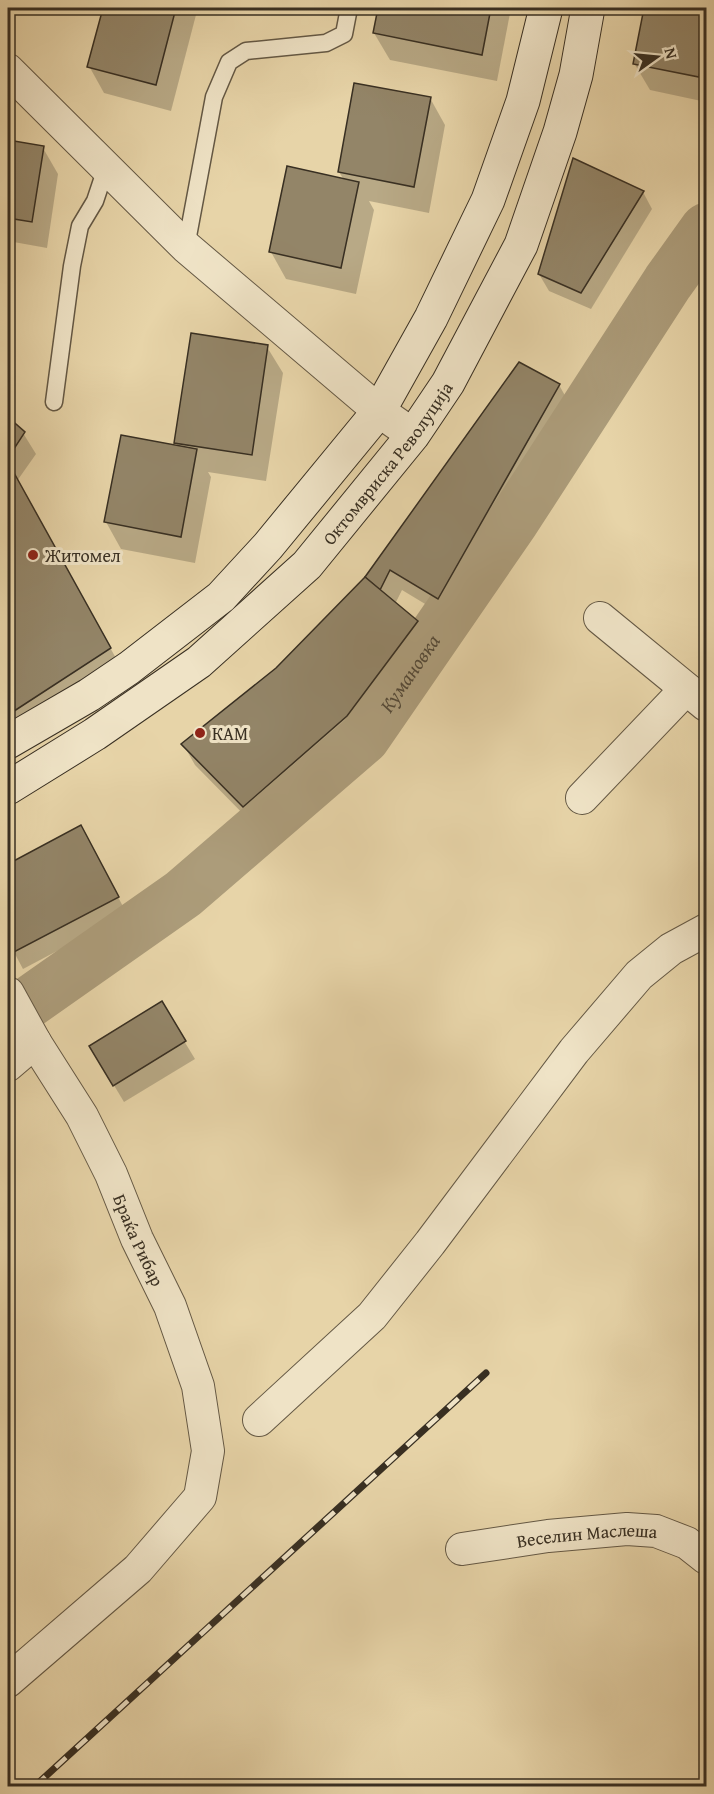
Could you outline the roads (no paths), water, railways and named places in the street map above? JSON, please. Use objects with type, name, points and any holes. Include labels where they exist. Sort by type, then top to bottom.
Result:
[{"type":"street","name":"Октомвриска Револуција","points":[[8,742],[121,674],[221,597],[268,546],[379,411],[431,318],[488,200],[523,101],[546,8]]},
{"type":"street","name":"Октомвриска Револуција","points":[[8,788],[95,734],[199,662],[307,565],[413,435],[448,383],[521,245],[560,132],[576,75],[588,8]]},
{"type":"street","points":[[8,70],[186,247],[379,411],[413,435]]},
{"type":"street","points":[[582,798],[697,697],[600,618]]},
{"type":"street","points":[[259,1420],[372,1316],[430,1243],[574,1051],[639,975],[671,949],[706,930]]},
{"type":"street","name":"Браќа Рибар","points":[[8,993],[35,1042],[82,1116],[111,1174],[137,1239],[170,1306],[198,1386],[208,1451],[200,1497],[138,1569],[8,1681]]},
{"type":"street","points":[[8,1065],[35,1042]]},
{"type":"street","name":"Веселин Маслеша","points":[[462,1549],[548,1536],[627,1529],[656,1531],[687,1543],[706,1558]]},
{"type":"lane","points":[[186,247],[214,97],[229,62],[246,51],[326,43],[344,34],[349,8]]},
{"type":"lane","points":[[54,402],[72,266],[80,226],[95,201],[106,168]]},
{"type":"waterway","name":"Кумановка","points":[[8,1017],[183,894],[364,738],[514,520],[668,282],[706,229]]},
{"type":"railway","points":[[35,1786],[486,1373]]},
{"type":"place","name":"Житомел","points":[[33,555]]},
{"type":"place","name":"КАМ","points":[[200,733]]}]
